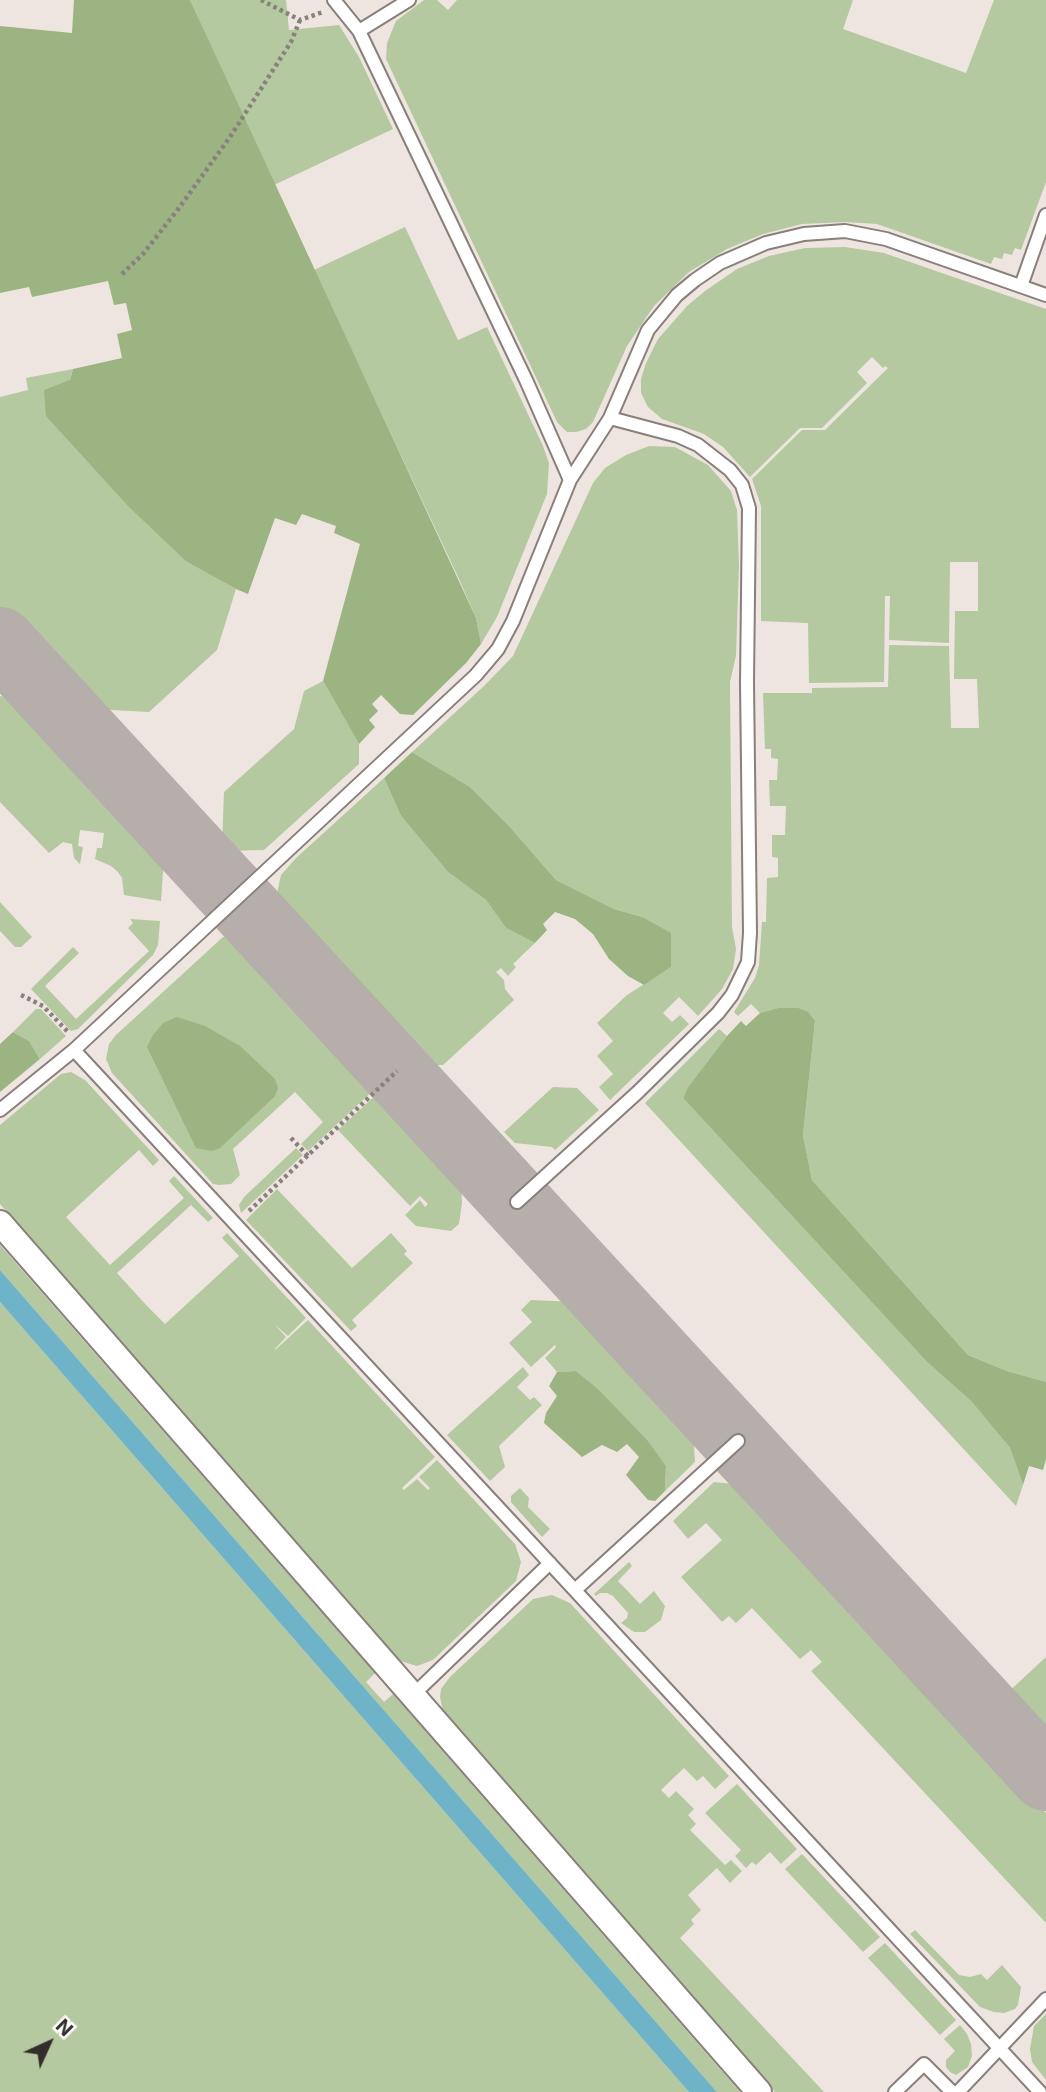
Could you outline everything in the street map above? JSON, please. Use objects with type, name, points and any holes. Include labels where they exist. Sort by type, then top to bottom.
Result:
[{"type":"street","points":[[0,1223],[759,2092]]},
{"type":"lane","points":[[359,32],[409,0]]},
{"type":"lane","points":[[337,3],[359,32],[526,380],[570,480]]},
{"type":"lane","points":[[1021,286],[1046,215]]},
{"type":"lane","points":[[0,1110],[74,1049],[476,675],[498,649],[513,621],[570,480],[610,418],[648,330],[695,279],[720,263],[766,243],[804,233],[845,230],[886,239],[1046,295]]},
{"type":"lane","points":[[517,1202],[718,1013],[732,995],[748,962],[749,508],[742,485],[715,456],[698,444],[610,418]]},
{"type":"lane","points":[[74,1049],[1040,2092]]},
{"type":"lane","points":[[575,1590],[738,1441]]},
{"type":"lane","points":[[412,1696],[550,1563]]},
{"type":"lane","points":[[958,2092],[1046,2000]]},
{"type":"lane","points":[[895,2092],[924,2064],[952,2092]]},
{"type":"path","points":[[261,0],[300,20]]},
{"type":"path","points":[[122,274],[143,254],[222,147],[291,42],[300,20],[337,3]]},
{"type":"path","points":[[21,995],[43,1006],[69,1033],[74,1049]]},
{"type":"path","points":[[236,1224],[397,1071]]},
{"type":"path","points":[[291,1138],[308,1156]]},
{"type":"green space","points":[[74,0],[190,0],[476,618],[481,644],[466,663],[413,715],[400,714],[381,695],[372,704],[378,711],[369,720],[375,727],[359,744],[323,681],[360,544],[334,533],[336,526],[302,514],[296,525],[275,518],[248,594],[187,562],[129,507],[46,416],[44,390],[70,380],[73,369],[122,358],[117,334],[132,330],[126,303],[114,305],[108,281],[32,297],[29,287],[0,293],[0,26],[72,33]]},
{"type":"green space","points":[[190,0],[286,0],[289,30],[339,25],[359,57],[393,129],[274,185]]},
{"type":"green space","points":[[424,0],[437,0],[448,10],[457,0],[853,0],[843,29],[966,73],[994,0],[1046,0],[1046,182],[1021,250],[1015,248],[1012,255],[1004,253],[1002,259],[994,257],[991,264],[877,224],[845,222],[802,224],[763,234],[727,249],[689,272],[654,306],[627,346],[593,422],[586,429],[567,432],[557,422],[386,59],[387,43],[396,21]]},
{"type":"green space","points":[[405,227],[458,340],[487,327],[549,463],[547,494],[497,617],[481,644],[476,618],[459,579],[314,270]]},
{"type":"green space","points":[[845,247],[884,253],[1046,309],[1046,1382],[1007,1371],[968,1355],[812,1180],[803,1135],[815,1021],[778,1008],[760,1013],[751,1004],[738,1016],[734,1012],[755,978],[759,965],[762,922],[766,922],[767,878],[778,877],[778,858],[772,857],[772,835],[785,835],[786,806],[770,806],[769,780],[777,780],[778,759],[771,758],[771,749],[765,749],[763,693],[812,693],[812,688],[888,687],[889,645],[949,646],[951,728],[979,728],[977,679],[954,679],[955,611],[978,611],[978,562],[950,562],[949,643],[889,640],[890,596],[885,596],[884,682],[809,683],[808,623],[761,621],[761,506],[752,479],[802,430],[825,430],[888,368],[883,368],[872,357],[857,372],[867,383],[822,428],[800,428],[750,477],[723,447],[704,434],[662,419],[648,407],[641,393],[641,379],[646,363],[658,339],[687,306],[705,291],[737,269],[769,256],[805,248]]},
{"type":"green space","points":[[73,369],[70,380],[187,562],[236,589],[217,650],[149,712],[94,709],[0,607],[0,397],[28,390],[26,378]]},
{"type":"green space","points":[[649,446],[675,447],[708,465],[731,491],[737,510],[739,565],[736,656],[730,682],[732,927],[736,949],[733,969],[722,989],[698,1016],[679,997],[663,1013],[672,1022],[680,1015],[689,1024],[610,1100],[599,1087],[613,1074],[597,1056],[613,1041],[597,1023],[627,995],[671,967],[642,917],[614,909],[556,880],[510,827],[470,787],[412,752],[513,656],[593,483],[605,468],[626,455]]},
{"type":"green space","points":[[323,681],[359,744],[359,764],[264,850],[227,851],[222,846],[224,792],[294,729],[304,691]]},
{"type":"green space","points":[[0,696],[16,698],[23,703],[164,858],[161,901],[124,895],[122,878],[117,871],[95,859],[97,848],[102,848],[104,833],[80,830],[78,846],[83,847],[80,864],[74,858],[72,844],[63,842],[49,853],[0,802]]},
{"type":"green space","points":[[412,752],[470,787],[510,827],[556,880],[614,909],[642,917],[671,933],[671,967],[644,985],[628,976],[609,959],[593,934],[575,919],[555,912],[543,924],[547,930],[535,943],[506,928],[486,900],[448,872],[401,816],[384,778]]},
{"type":"green space","points":[[384,778],[401,816],[448,872],[486,900],[506,928],[535,943],[513,964],[516,967],[508,976],[501,968],[496,972],[504,980],[505,989],[514,1000],[443,1065],[423,1065],[281,911],[277,893],[281,875],[296,858]]},
{"type":"green space","points":[[0,902],[32,937],[21,947],[15,947],[0,931]]},
{"type":"green space","points":[[130,919],[160,921],[158,945],[153,955],[78,1029],[71,1031],[31,989],[73,947],[79,953],[45,986],[76,1019],[149,951],[128,928],[133,923]]},
{"type":"green space","points":[[223,937],[238,937],[377,1087],[308,1151],[301,1144],[323,1122],[295,1092],[233,1149],[240,1175],[231,1184],[219,1185],[213,1184],[112,1073],[106,1059],[109,1044],[116,1035]]},
{"type":"green space","points":[[778,1008],[798,1008],[808,1012],[815,1021],[803,1135],[812,1180],[968,1355],[1007,1371],[1046,1382],[1046,1459],[1043,1470],[1029,1466],[1023,1485],[1010,1448],[971,1401],[927,1362],[683,1098],[688,1087],[741,1021],[746,1026],[760,1013]]},
{"type":"green space","points":[[36,1009],[41,1009],[66,1036],[40,1059],[29,1041],[13,1032]]},
{"type":"green space","points":[[177,1017],[205,1026],[240,1046],[275,1079],[278,1088],[275,1096],[220,1148],[212,1151],[196,1148],[147,1047],[163,1023]]},
{"type":"green space","points":[[719,1029],[727,1036],[688,1087],[683,1098],[927,1362],[971,1401],[1010,1448],[1023,1485],[1016,1506],[645,1103]]},
{"type":"green space","points":[[13,1032],[29,1041],[40,1059],[0,1092],[0,1044]]},
{"type":"green space","points":[[71,1072],[85,1080],[159,1160],[153,1166],[139,1150],[66,1217],[110,1265],[184,1198],[169,1181],[174,1176],[213,1218],[208,1222],[191,1205],[117,1273],[148,1307],[165,1324],[239,1256],[222,1238],[227,1233],[306,1318],[288,1336],[275,1325],[286,1337],[275,1350],[308,1320],[435,1457],[402,1488],[404,1490],[417,1479],[428,1490],[430,1488],[419,1477],[437,1460],[515,1544],[521,1562],[516,1581],[433,1660],[417,1666],[400,1661],[0,1204],[0,1125],[61,1074]]},
{"type":"green space","points":[[553,1087],[577,1088],[599,1110],[555,1150],[552,1147],[515,1143],[504,1132]]},
{"type":"green space","points":[[380,1091],[461,1179],[459,1224],[451,1231],[416,1226],[405,1215],[420,1200],[425,1207],[428,1204],[420,1196],[410,1206],[338,1130]]},
{"type":"green space","points":[[296,1148],[303,1155],[241,1213],[239,1205],[244,1197]]},
{"type":"green space","points":[[277,1189],[352,1268],[391,1233],[407,1251],[404,1254],[413,1263],[352,1320],[357,1326],[351,1331],[246,1220]]},
{"type":"green space","points":[[0,1245],[375,1673],[366,1682],[384,1702],[393,1694],[740,2092],[717,2092],[0,1270]]},
{"type":"green space","points":[[531,1300],[575,1302],[693,1431],[695,1462],[665,1491],[666,1466],[596,1387],[576,1371],[557,1372],[545,1358],[555,1345],[531,1367],[509,1343],[532,1322],[521,1310]]},
{"type":"green space","points":[[0,1302],[689,2092],[0,2092]]},
{"type":"green space","points":[[523,1367],[529,1375],[517,1387],[530,1400],[534,1397],[542,1405],[499,1446],[505,1467],[490,1481],[447,1435]]},
{"type":"green space","points":[[576,1371],[596,1387],[647,1440],[666,1466],[665,1491],[655,1501],[648,1500],[626,1475],[639,1457],[627,1444],[617,1452],[602,1445],[582,1457],[544,1423],[546,1413],[557,1396],[549,1386],[557,1372]]},
{"type":"green space","points":[[714,1482],[743,1485],[1046,1813],[1046,1923],[811,1671],[822,1662],[811,1650],[800,1659],[752,1608],[736,1623],[729,1616],[722,1622],[681,1577],[722,1540],[706,1523],[688,1539],[673,1521]]},
{"type":"green space","points":[[520,1488],[529,1498],[528,1507],[550,1529],[542,1537],[511,1502],[511,1496]]},
{"type":"green space","points":[[629,1562],[632,1566],[618,1581],[640,1604],[654,1591],[665,1606],[661,1620],[645,1632],[634,1632],[621,1623],[628,1613],[613,1596],[607,1593],[596,1596],[594,1594]]},
{"type":"green space","points":[[552,1595],[570,1603],[729,1776],[715,1789],[703,1776],[697,1781],[684,1768],[661,1790],[669,1798],[676,1791],[694,1809],[688,1815],[696,1824],[690,1830],[725,1865],[731,1860],[742,1871],[730,1883],[717,1868],[688,1895],[701,1910],[691,1920],[694,1924],[680,1938],[824,2092],[775,2092],[443,1711],[441,1689],[450,1677],[533,1599]]},
{"type":"green space","points":[[1046,1657],[1046,1742],[1004,1696]]},
{"type":"green space","points":[[737,1784],[797,1849],[781,1864],[770,1852],[756,1865],[752,1862],[746,1868],[735,1856],[741,1850],[705,1813]]},
{"type":"green space","points":[[802,1854],[880,1937],[863,1952],[785,1869]]},
{"type":"green space","points":[[915,1930],[959,1975],[970,1977],[981,1974],[987,1980],[1002,1965],[1021,1987],[1015,2009],[1004,2013],[980,2007],[910,1934]]},
{"type":"green space","points":[[885,1943],[956,2020],[940,2035],[868,1958]]},
{"type":"green space","points":[[1046,2014],[1046,2080],[1032,2062],[1030,2049],[1034,2026]]},
{"type":"green space","points":[[960,2025],[971,2044],[972,2056],[968,2067],[956,2075],[946,2067],[946,2060],[955,2051],[944,2039]]},
{"type":"water","points":[[0,1270],[717,2092],[689,2092],[0,1302]]},
{"type":"taxiway","points":[[0,642],[1046,1776]]}]
